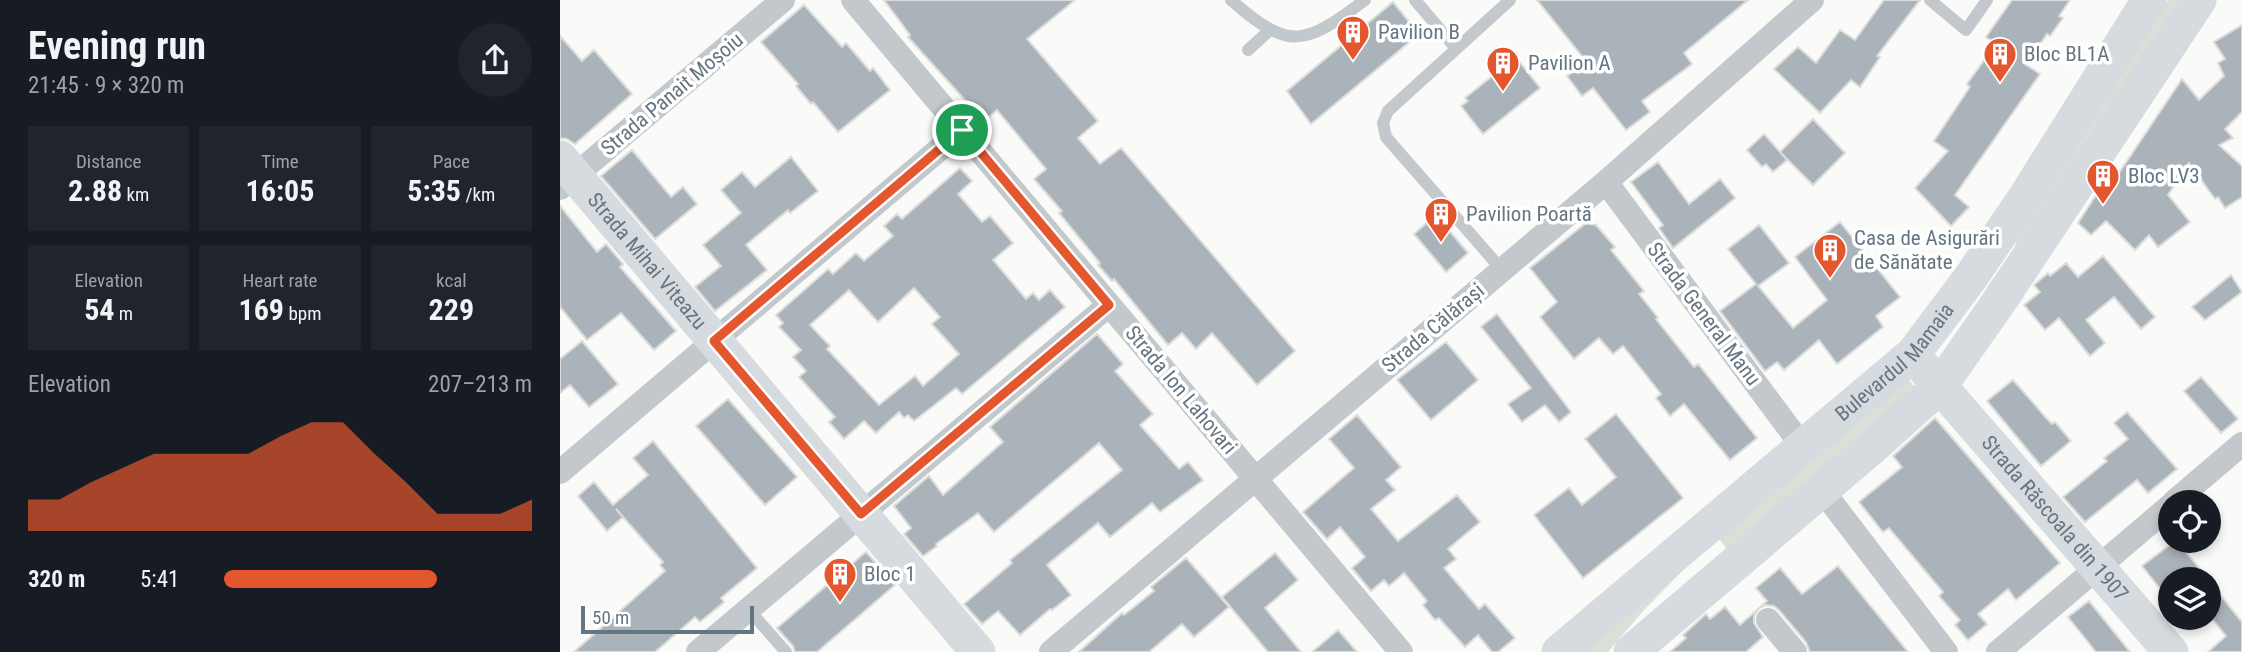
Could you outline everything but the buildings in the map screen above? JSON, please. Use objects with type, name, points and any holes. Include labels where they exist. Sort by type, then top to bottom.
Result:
[{"type":"main road","name":"Bulevardul Mamaia","points":[[1559,652],[1913,354],[1971,277],[2026,196],[2149,0]]},
{"type":"main road","name":"Bulevardul Mamaia","points":[[1631,652],[1940,386],[2001,299],[2199,0]]},
{"type":"main road","name":"Strada Mihai Viteazu","points":[[565,174],[714,341],[978,652]]},
{"type":"main road","name":"Strada Răscoala din 1907","points":[[1913,354],[2171,652]]},
{"type":"main road","points":[[1620,652],[1629,639],[1706,558],[1710,548],[1700,533]]},
{"type":"street","name":"Strada Panait Moșoiu","points":[[565,174],[783,0]]},
{"type":"street","name":"Strada Ion Lahovari","points":[[853,0],[1401,652]]},
{"type":"street","name":"Strada Călărași","points":[[1051,652],[1606,182],[1812,0]]},
{"type":"street","points":[[560,472],[962,130]]},
{"type":"street","name":"Strada General Manu","points":[[1606,182],[1803,447]]},
{"type":"street","points":[[698,652],[1109,305]]},
{"type":"street","points":[[2188,490],[2242,444]]},
{"type":"street","points":[[1822,490],[1946,652]]},
{"type":"street","points":[[1998,652],[2158,516]]},
{"type":"street","points":[[1768,620],[1795,652]]},
{"type":"lane","points":[[1231,0],[1259,24],[1292,37],[1310,35],[1333,24],[1365,0]]},
{"type":"lane","points":[[1415,0],[1455,47]]},
{"type":"lane","points":[[1502,270],[1386,137],[1383,123],[1388,111],[1455,47],[1510,0]]},
{"type":"lane","points":[[1930,0],[1966,30],[1987,0]]},
{"type":"lane","points":[[1248,50],[1270,30]]},
{"type":"lane","points":[[748,610],[786,652]]},
{"type":"shaded area","points":[[2168,0],[2178,0],[1966,323],[2015,248],[2019,228],[2089,116]]},
{"type":"shaded area","points":[[1907,377],[1919,393],[1729,552],[1717,536]]},
{"type":"shaded area","points":[[1704,549],[1644,610],[1608,652],[1583,652]]},
{"type":"place","name":"Pavilion B","points":[[1353,62]]},
{"type":"place","name":"Bloc BL1A","points":[[2000,84]]},
{"type":"place","name":"Pavilion A","points":[[1503,93]]},
{"type":"place","name":"Bloc LV3","points":[[2103,206]]},
{"type":"place","name":"Pavilion Poartă","points":[[1441,244]]},
{"type":"place","name":"Casa de Asigurări de Sănătate","points":[[1830,280]]},
{"type":"place","name":"Bloc 1","points":[[840,604]]},
{"type":"route","points":[[962,130],[1109,305],[861,514],[714,341],[962,130]]}]
